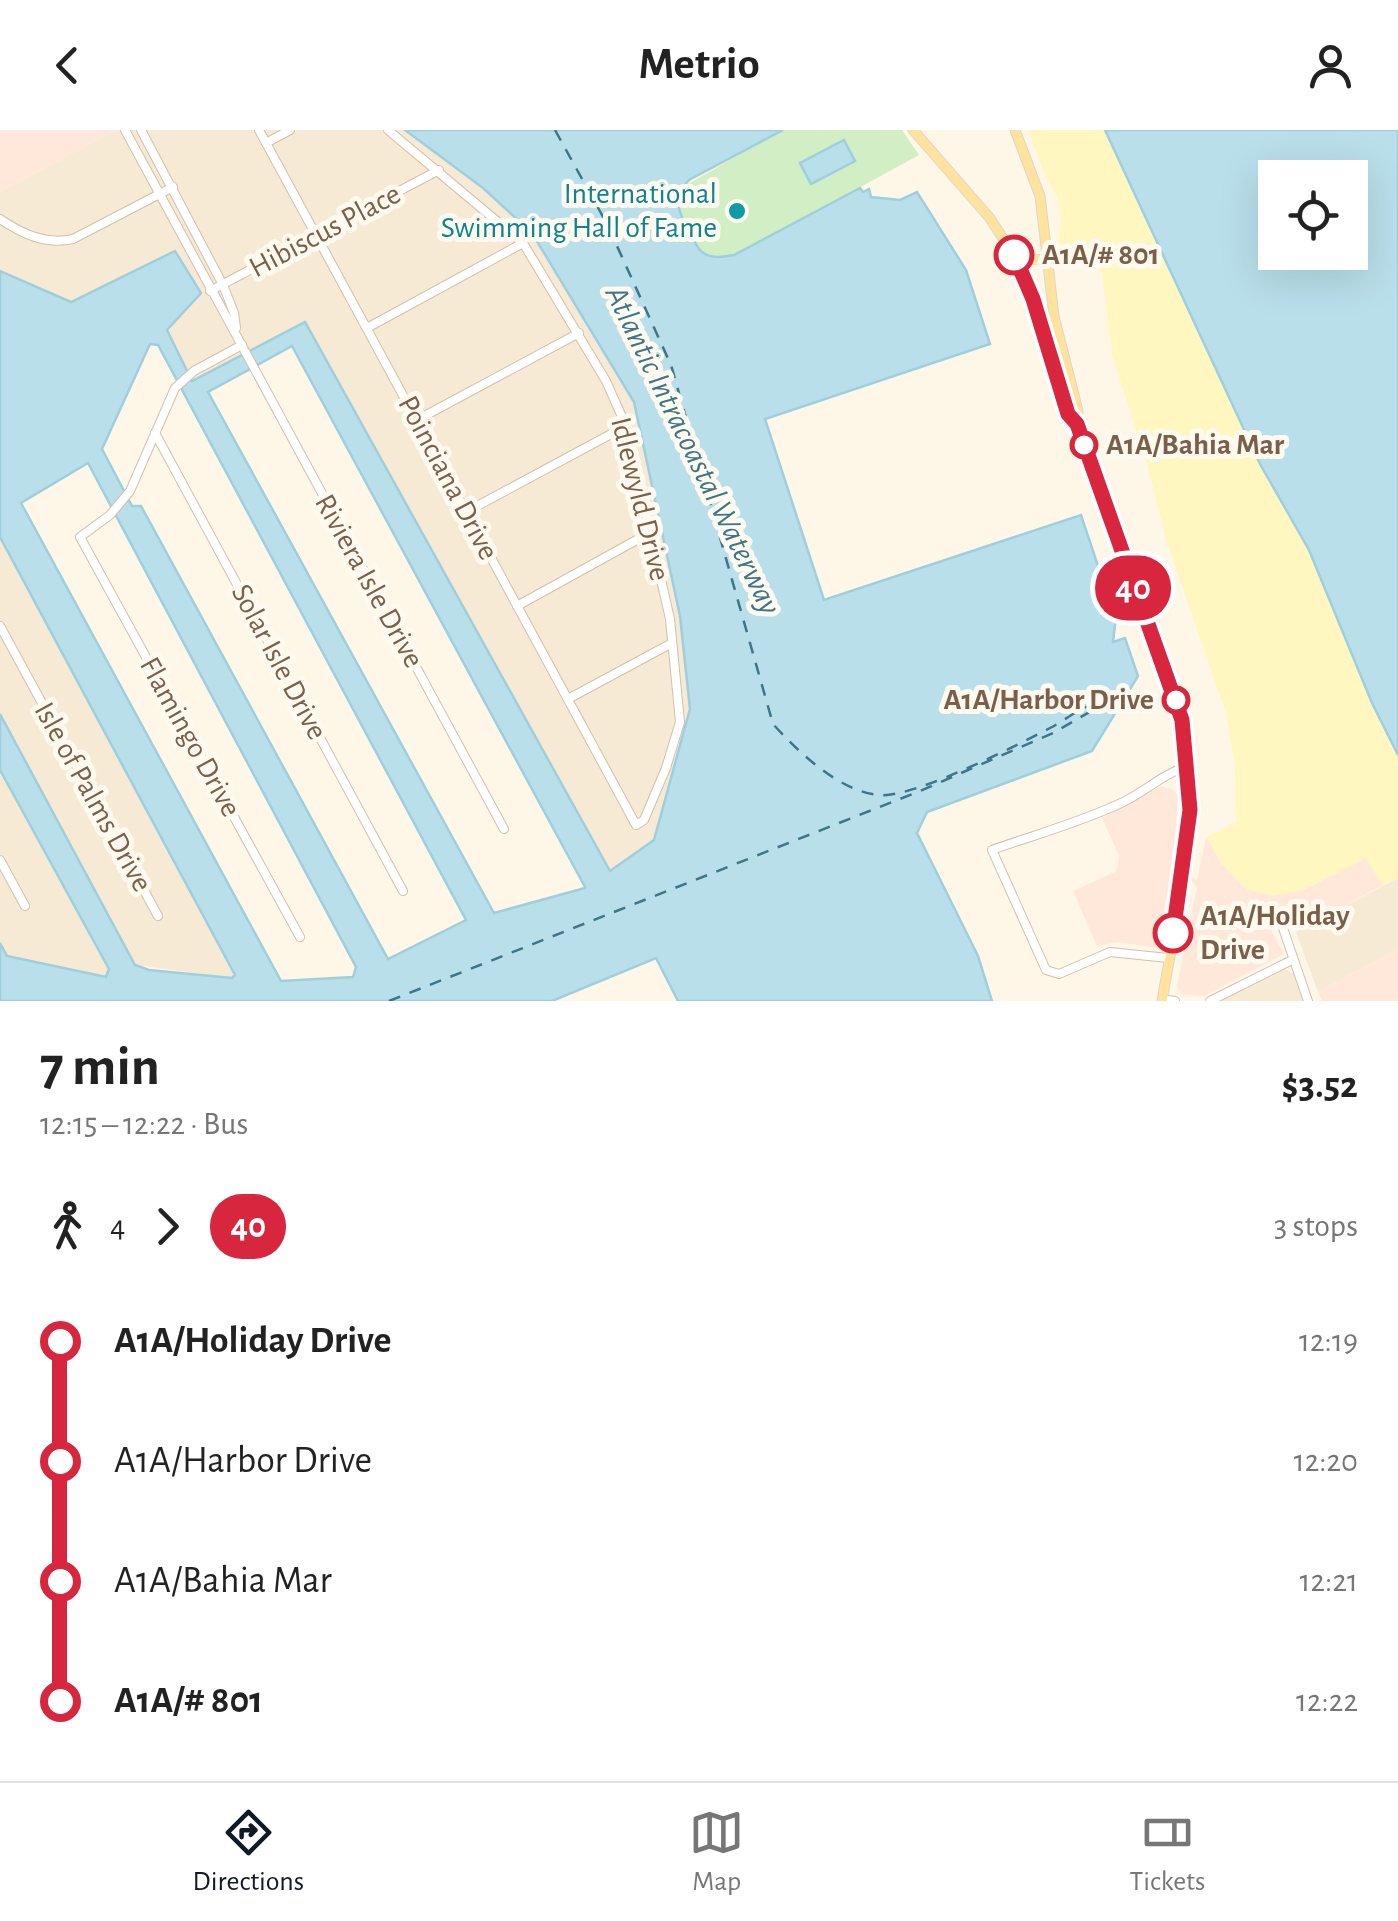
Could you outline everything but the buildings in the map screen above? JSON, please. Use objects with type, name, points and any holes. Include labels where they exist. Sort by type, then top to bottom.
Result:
[{"type":"main road","points":[[913,130],[1013,250],[1033,299],[1068,414],[1077,424]]},
{"type":"main road","points":[[1015,130],[1035,180],[1047,238],[1054,316],[1078,411],[1077,424],[1182,720],[1188,766],[1189,831],[1162,1000]]},
{"type":"main road","points":[[1013,250],[1036,252],[1047,238]]},
{"type":"main road","points":[[1013,250],[1032,260],[1048,260]]},
{"type":"street","name":"Riviera Isle Drive","points":[[125,130],[504,829]]},
{"type":"street","name":"Riviera Isle Drive","points":[[140,130],[222,284],[234,313],[236,332]]},
{"type":"street","name":"Poinciana Drive","points":[[260,130],[636,825]]},
{"type":"street","points":[[266,143],[290,130]]},
{"type":"street","name":"Idlewyld Drive","points":[[388,130],[524,243],[606,381],[626,426],[672,643],[680,722],[644,820],[636,825]]},
{"type":"street","name":"Hibiscus Place","points":[[210,291],[439,170]]},
{"type":"street","points":[[0,219],[16,230],[60,242],[72,240],[173,187]]},
{"type":"street","points":[[367,328],[524,243]]},
{"type":"street","points":[[417,420],[578,333]]},
{"type":"street","points":[[155,433],[175,388],[194,371],[243,348]]},
{"type":"street","points":[[466,512],[626,426]]},
{"type":"street","name":"Flamingo Drive","points":[[155,433],[130,490],[110,515],[80,537],[300,937]]},
{"type":"street","name":"Solar Isle Drive","points":[[155,433],[403,892]]},
{"type":"street","points":[[516,606],[651,532]]},
{"type":"street","name":"Isle of Palms Drive","points":[[0,626],[158,916]]},
{"type":"street","points":[[568,699],[672,643]]},
{"type":"street","points":[[1168,958],[1110,952],[1060,974],[1046,970],[992,850],[1120,804],[1168,772],[1188,766]]},
{"type":"street","points":[[0,860],[25,906]]},
{"type":"street","points":[[1283,928],[1308,1001]]},
{"type":"street","points":[[1210,1001],[1292,960]]},
{"type":"street","points":[[1162,1000],[1176,1001]]},
{"type":"shaded area","points":[[0,130],[116,130],[0,192]]},
{"type":"shaded area","points":[[116,130],[405,130],[483,188],[532,233],[634,402],[680,616],[690,719],[654,840],[610,871],[306,323],[192,381],[167,330],[71,302],[0,272],[0,192]]},
{"type":"shaded area","points":[[0,537],[234,970],[232,978],[135,965],[0,714]]},
{"type":"shaded area","points":[[0,770],[109,969],[106,977],[7,956],[0,943]]},
{"type":"shaded area","points":[[1161,786],[1175,790],[1178,798],[1173,858],[1197,881],[1206,837],[1222,864],[1235,874],[1301,891],[1366,858],[1383,885],[1304,928],[1291,904],[1264,917],[1284,954],[1204,996],[1181,994],[1177,986],[1197,887],[1173,863],[1157,948],[1118,942],[1097,946],[1073,891],[1117,871],[1119,856],[1102,818]]},
{"type":"shaded area","points":[[1398,878],[1398,949],[1318,992],[1296,932]]},
{"type":"shaded area","points":[[1398,949],[1398,1001],[1322,1001],[1318,992]]},
{"type":"shaded area","points":[[1285,969],[1294,974],[1303,1001],[1220,1001]]},
{"type":"green space","points":[[782,130],[902,130],[919,155],[734,256],[720,258],[701,251],[680,212],[683,187]]},
{"type":"sand","points":[[1028,130],[1105,130],[1260,464],[1309,550],[1372,703],[1398,755],[1398,878],[1383,885],[1366,858],[1301,891],[1273,896],[1246,889],[1222,864],[1206,837],[1236,822],[1235,764],[1226,713],[1167,543],[1148,467],[1112,355],[1102,273],[1086,251],[1059,244],[1061,218],[1057,196]]},
{"type":"water","name":"Atlantic Intracoastal Waterway","points":[[405,130],[783,130],[689,180],[680,193],[680,211],[702,252],[714,257],[734,255],[860,188],[863,192],[869,189],[871,197],[900,200],[917,192],[966,270],[990,344],[765,419],[824,600],[1081,515],[1108,596],[1107,614],[1115,612],[1113,642],[1125,638],[1138,676],[1092,751],[927,812],[917,833],[978,956],[992,1001],[678,1001],[656,958],[552,1001],[0,1001],[0,943],[7,956],[106,977],[109,969],[0,770],[0,714],[135,965],[149,970],[232,978],[235,975],[0,537],[0,271],[71,302],[175,251],[201,293],[167,330],[192,381],[305,322],[610,871],[654,840],[690,709],[680,616],[634,402],[532,233],[483,188]],"holes":[[[150,344],[158,345],[466,920],[388,959],[141,506],[132,506],[102,449]],[[292,346],[585,887],[585,888],[494,913],[208,392]],[[88,463],[356,967],[353,977],[281,981],[21,503]]]},
{"type":"water","points":[[1105,130],[1398,130],[1398,755],[1372,703],[1309,550],[1260,464]]},
{"type":"water","points":[[844,140],[855,161],[811,184],[800,163]]},
{"type":"ferry route","points":[[555,130],[607,224],[671,365],[773,724],[783,735],[809,760],[840,781],[871,794],[887,795],[969,768],[1088,706],[1112,704]]},
{"type":"ferry route","points":[[389,1001],[920,791],[1053,733],[1100,706],[1110,705]]},
{"type":"bus line","name":"40","points":[[1014,255],[1033,299],[1068,414],[1077,424],[1182,720],[1190,810],[1173,933]]},
{"type":"place","name":"International Swimming Hall of Fame","points":[[737,211]]},
{"type":"place","name":"A1A/# 801","points":[[1014,255]]},
{"type":"place","name":"A1A/Bahia Mar","points":[[1084,445]]},
{"type":"place","name":"A1A/Harbor Drive","points":[[1176,700]]},
{"type":"place","name":"A1A/Holiday Drive","points":[[1173,933]]}]
